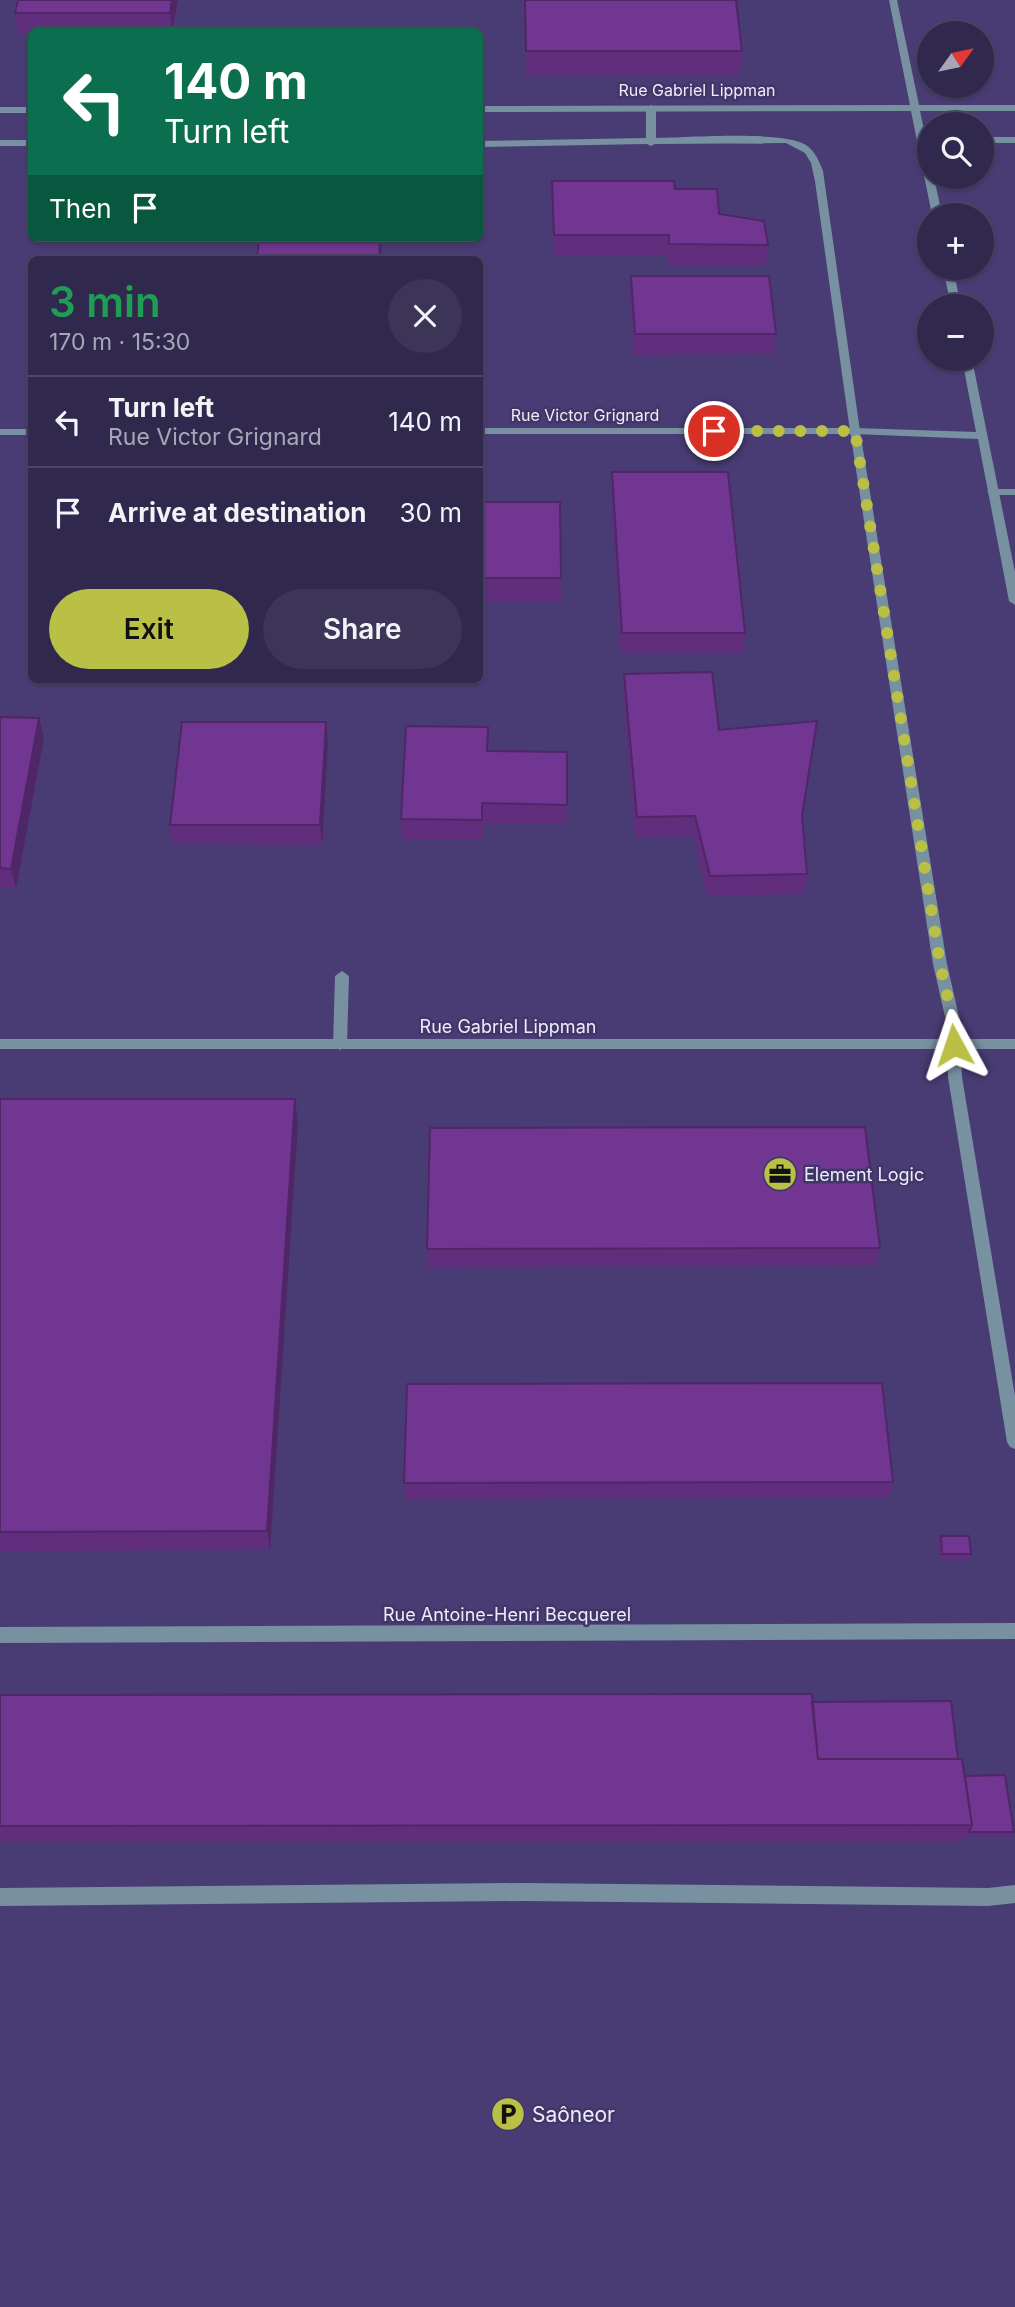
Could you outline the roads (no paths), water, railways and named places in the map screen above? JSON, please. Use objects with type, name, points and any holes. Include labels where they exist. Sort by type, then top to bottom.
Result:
[{"type":"street","points":[[893,0],[917,114]]},
{"type":"street","points":[[651,108],[651,143]]},
{"type":"street","name":"Rue Gabriel Lippman","points":[[483,109],[1015,108]]},
{"type":"street","points":[[0,110],[28,110]]},
{"type":"street","points":[[483,144],[779,139],[806,147],[813,153],[820,181],[855,431],[938,951],[953,1021],[955,1077],[1015,1441]]},
{"type":"street","points":[[994,140],[1015,140]]},
{"type":"street","points":[[0,143],[28,143]]},
{"type":"street","points":[[970,371],[1015,601]]},
{"type":"street","name":"Rue Victor Grignard","points":[[483,430],[855,431],[984,436]]},
{"type":"street","points":[[0,432],[28,432]]},
{"type":"street","points":[[992,492],[1015,492]]},
{"type":"street","points":[[340,1045],[342,976]]},
{"type":"street","name":"Rue Gabriel Lippman","points":[[0,1044],[1015,1044]]},
{"type":"street","name":"Rue Antoine-Henri Becquerel","points":[[0,1635],[1015,1631]]},
{"type":"street","points":[[0,1897],[523,1892],[988,1898],[1015,1894]]},
{"type":"place","name":"Element Logic","points":[[780,1174]]},
{"type":"place","name":"Saôneor","points":[[508,2114]]}]
